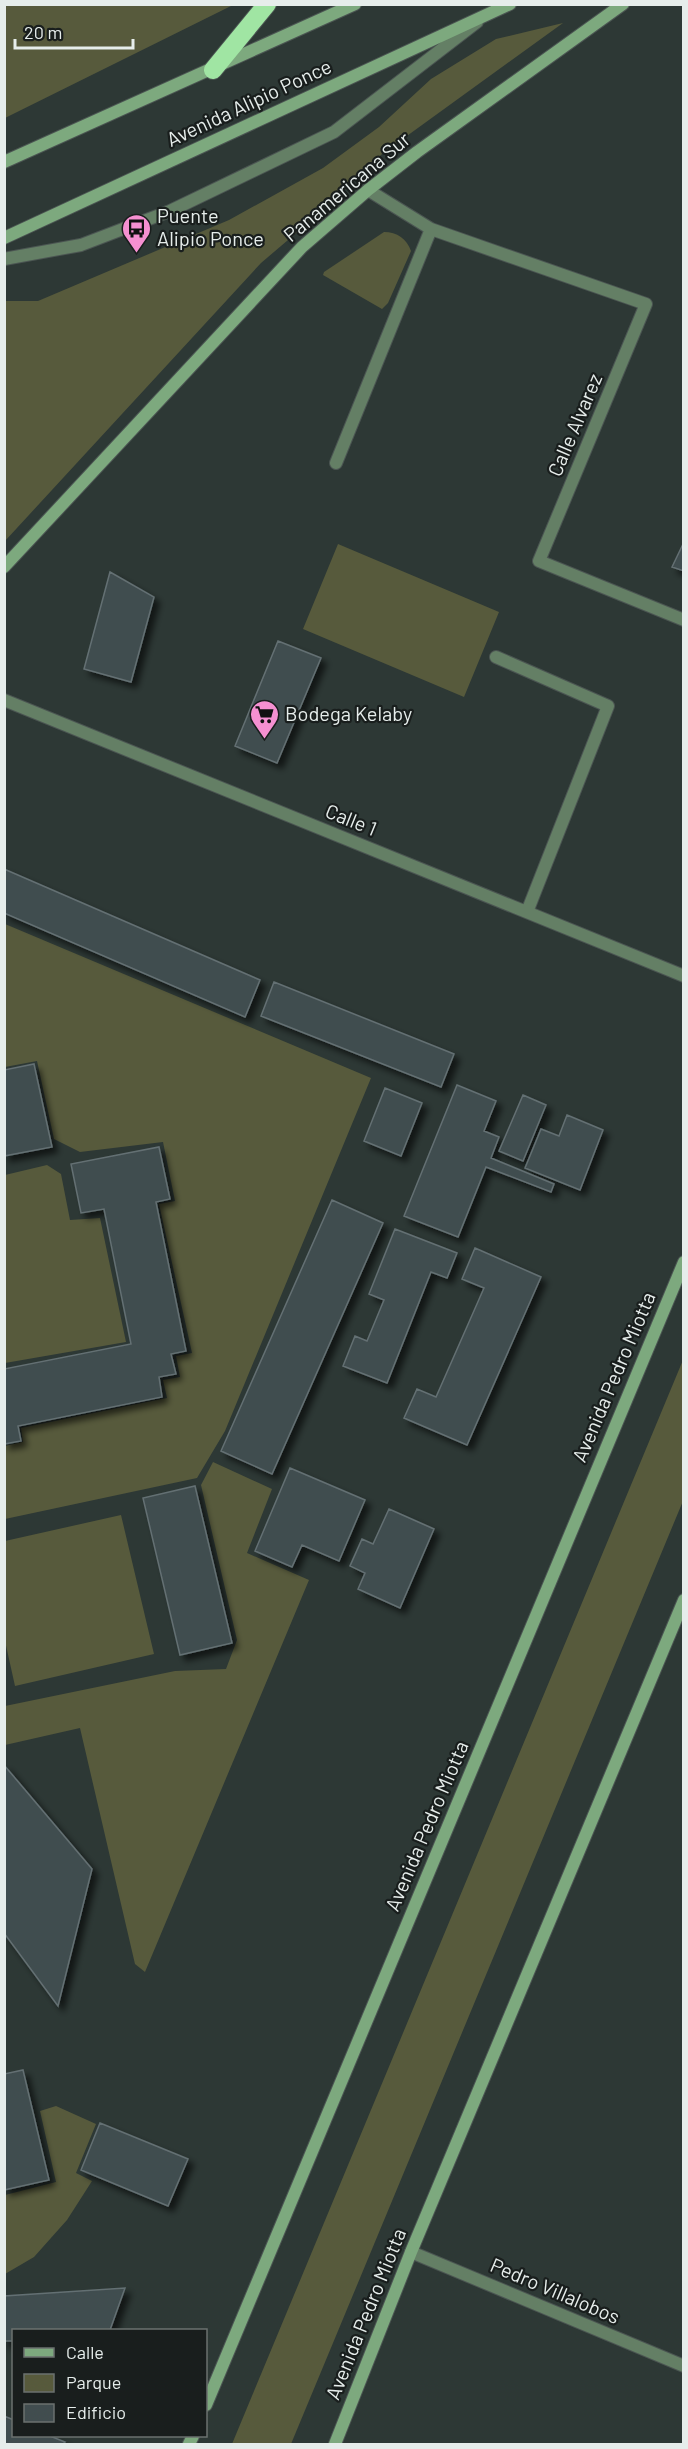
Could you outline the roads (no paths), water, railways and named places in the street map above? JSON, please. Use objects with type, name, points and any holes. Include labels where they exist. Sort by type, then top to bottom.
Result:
[{"type":"highway","points":[[213,70],[267,4]]},
{"type":"main road","points":[[4,162],[213,70],[355,4]]},
{"type":"main road","name":"Avenida Alipio Ponce","points":[[4,238],[510,4]]},
{"type":"main road","name":"Panamericana Sur","points":[[4,567],[302,247],[368,190],[623,4]]},
{"type":"main road","name":"Avenida Pedro Miotta","points":[[207,2403],[684,1262]]},
{"type":"main road","name":"Avenida Pedro Miotta","points":[[334,2445],[411,2252],[684,1600]]},
{"type":"street","points":[[4,259],[81,245],[170,212],[334,132],[487,15]]},
{"type":"street","points":[[336,463],[431,230],[368,190]]},
{"type":"street","name":"Calle Alvarez","points":[[431,230],[646,304],[539,561],[684,620]]},
{"type":"street","points":[[496,657],[608,706],[527,912]]},
{"type":"street","name":"Calle 1","points":[[4,700],[684,976]]},
{"type":"street","name":"Pedro Villalobos","points":[[411,2252],[684,2366]]},
{"type":"place","name":"Puente Alipio Ponce","points":[[136,254]]},
{"type":"place","name":"Bodega Kelaby","points":[[264,740]]}]
